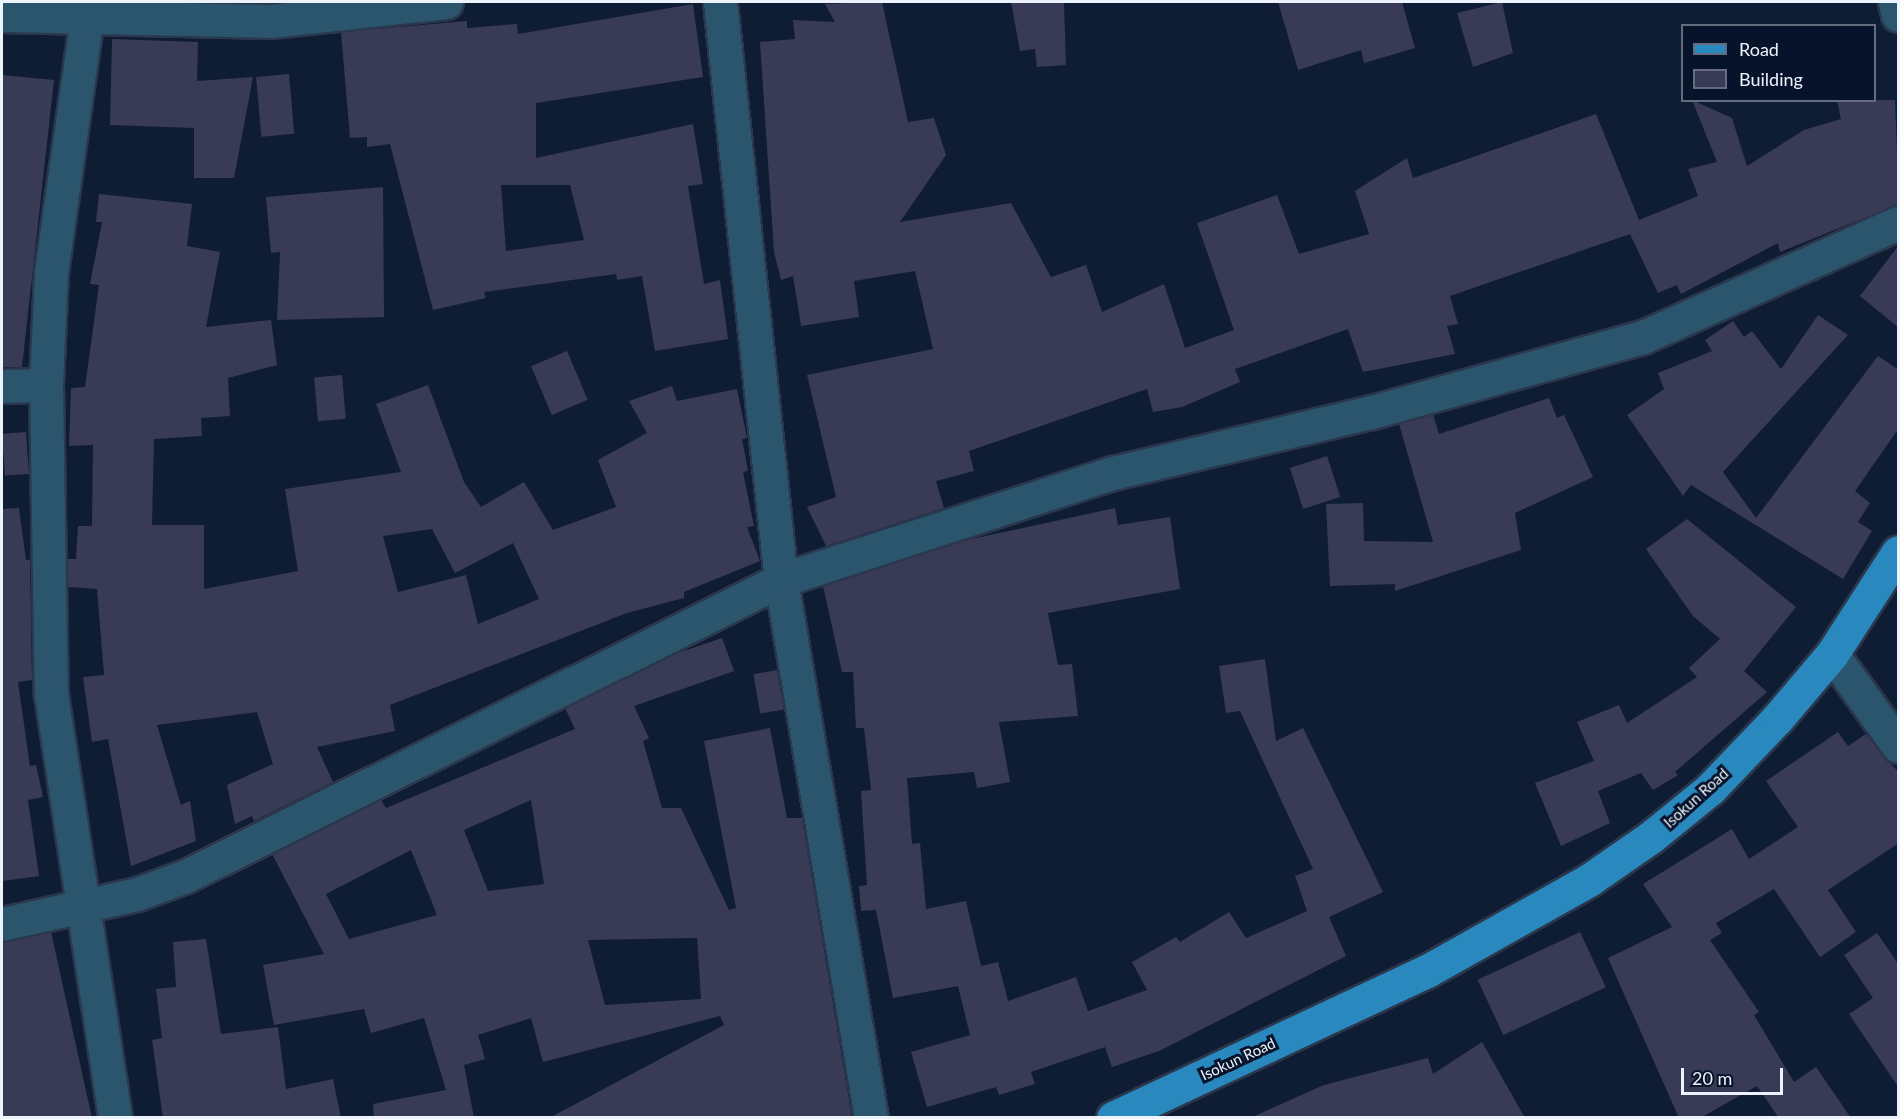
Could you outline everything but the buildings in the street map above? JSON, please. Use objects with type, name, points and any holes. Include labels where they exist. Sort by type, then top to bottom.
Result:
[{"type":"main road","name":"Isokun Road","points":[[1113,1118],[1427,971],[1589,880],[1651,837],[1710,789],[1832,654],[1899,552]]},
{"type":"street","points":[[2,15],[88,9],[271,21],[446,2]]},
{"type":"street","points":[[720,2],[781,580],[871,1118]]},
{"type":"street","points":[[1895,2],[1899,15]]},
{"type":"street","points":[[88,9],[51,273],[46,385],[51,718],[116,1118]]},
{"type":"street","points":[[2,924],[137,894],[207,866],[781,580],[1113,473],[1372,412],[1643,338],[1899,223]]},
{"type":"street","points":[[2,386],[46,385]]},
{"type":"street","points":[[1832,654],[1899,746]]}]
